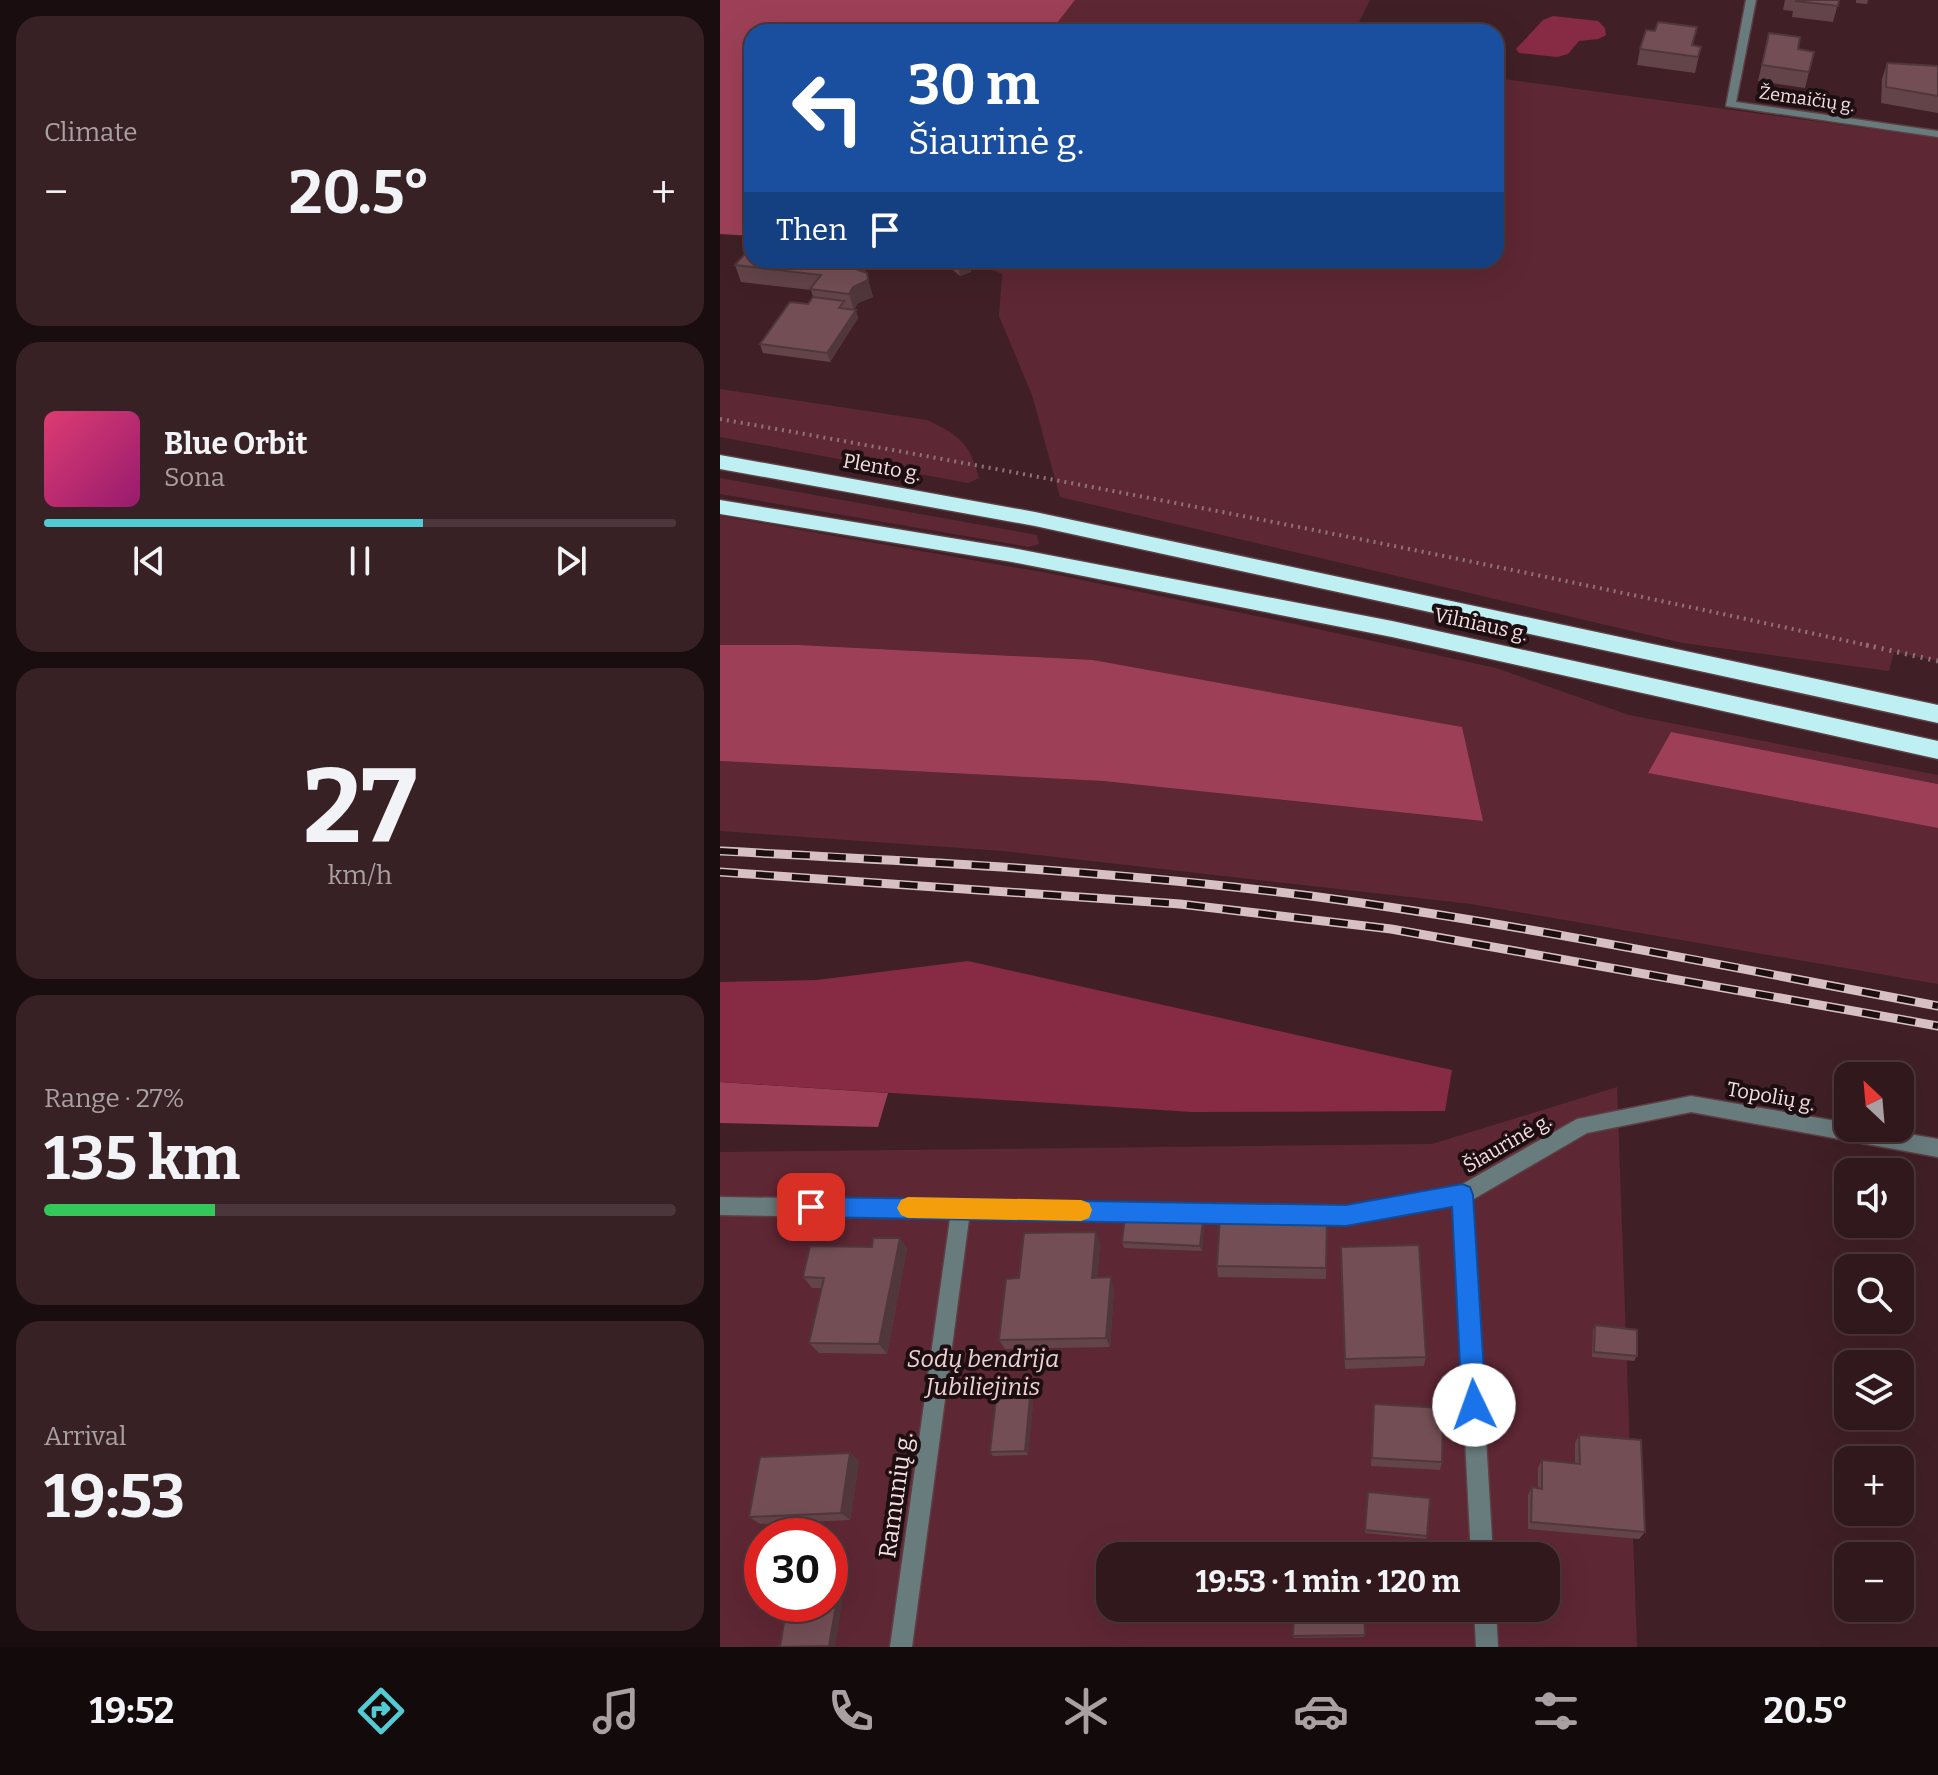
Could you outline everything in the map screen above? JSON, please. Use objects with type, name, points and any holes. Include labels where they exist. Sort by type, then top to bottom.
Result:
[{"type":"highway","name":"Plento g.","points":[[720,462],[1035,519]]},
{"type":"highway","name":"Vilniaus g.","points":[[720,507],[1012,555],[1392,629],[1938,750]]},
{"type":"highway","name":"Vilniaus g.","points":[[1035,519],[1938,714]]},
{"type":"street","name":"Žemaičių g.","points":[[1751,0],[1730,104],[1938,134]]},
{"type":"street","name":"Topolių g.","points":[[1691,1104],[1938,1148]]},
{"type":"street","name":"Šiaurinė g.","points":[[720,1206],[1346,1215],[1462,1195],[1584,1125],[1691,1104]]},
{"type":"street","points":[[1462,1195],[1481,1542]]},
{"type":"street","name":"Ramunių g.","points":[[901,1647],[961,1208]]},
{"type":"street","points":[[1486,1622],[1487,1647]]},
{"type":"path","points":[[720,419],[998,468],[1652,598],[1938,661]]},
{"type":"green space","points":[[1075,0],[1370,0],[1358,24],[1056,24]]},
{"type":"green space","points":[[1504,79],[1938,138],[1938,661],[1894,652],[1889,671],[1683,643],[1060,497],[1032,395],[999,316],[1002,274],[989,268],[1504,268]]},
{"type":"green space","points":[[720,389],[927,420],[962,442],[979,478],[968,483],[720,437]]},
{"type":"green space","points":[[720,478],[1037,535],[1039,544],[1029,547],[720,494]]},
{"type":"green space","points":[[720,516],[1053,574],[1290,623],[1496,668],[1629,715],[1938,775],[1938,784],[1671,732],[1648,773],[1938,828],[1938,984],[1471,904],[1003,851],[720,831],[720,761],[1103,781],[1482,821],[1461,727],[1092,660],[799,645],[720,645]]},
{"type":"green space","name":"Sodų bendrija Jubiliejinis","points":[[1617,1087],[1637,1647],[720,1647],[720,1152],[1432,1144]]},
{"type":"shaded area","points":[[720,0],[1075,0],[1056,24],[744,24],[744,236],[720,234]]},
{"type":"shaded area","points":[[1553,16],[1598,21],[1605,28],[1606,35],[1579,41],[1568,54],[1557,57],[1519,53],[1516,49],[1543,20]]},
{"type":"shaded area","points":[[720,645],[799,645],[1093,660],[1462,727],[1483,821],[1103,781],[720,761]]},
{"type":"shaded area","points":[[1671,732],[1938,784],[1938,828],[1648,773]]},
{"type":"shaded area","points":[[968,961],[1452,1070],[1445,1111],[1193,1112],[720,1082],[720,982],[817,980]]},
{"type":"shaded area","points":[[720,1082],[888,1093],[878,1127],[720,1123]]},
{"type":"building","points":[[1796,0],[1839,0],[1838,6]]},
{"type":"building","points":[[1658,22],[1697,27],[1692,45],[1701,47],[1698,57],[1640,49],[1646,30],[1655,31]]},
{"type":"building","points":[[1769,33],[1800,37],[1798,49],[1814,52],[1809,72],[1762,65]]},
{"type":"building","points":[[1887,63],[1938,66],[1938,96],[1886,87]]},
{"type":"building","points":[[744,255],[744,266],[735,265]]},
{"type":"building","points":[[761,268],[859,268],[867,273],[868,280],[853,287],[849,294],[810,289],[821,275]]},
{"type":"building","points":[[813,297],[844,301],[839,308],[856,310],[827,353],[760,344],[790,302],[808,304]]},
{"type":"building","points":[[1220,1216],[1327,1217],[1326,1268],[1217,1266]]},
{"type":"building","points":[[1125,1217],[1203,1220],[1200,1246],[1122,1242]]},
{"type":"building","points":[[1096,1232],[1092,1278],[1111,1277],[1106,1338],[999,1340],[1006,1279],[1019,1278],[1024,1233]]},
{"type":"building","points":[[873,1238],[900,1238],[879,1344],[809,1343],[824,1278],[803,1277],[810,1246],[872,1247]]},
{"type":"building","points":[[1419,1245],[1426,1357],[1345,1359],[1341,1247]]},
{"type":"building","points":[[1595,1325],[1637,1330],[1637,1356],[1594,1352]]},
{"type":"building","points":[[1030,1397],[1025,1451],[990,1452],[996,1399]]},
{"type":"building","points":[[1374,1404],[1443,1408],[1442,1462],[1372,1458]]},
{"type":"building","points":[[1579,1435],[1641,1440],[1645,1532],[1531,1522],[1532,1487],[1542,1489],[1542,1460],[1580,1464]]},
{"type":"building","points":[[850,1453],[841,1513],[749,1517],[760,1457]]},
{"type":"building","points":[[1368,1492],[1430,1498],[1427,1536],[1365,1530]]},
{"type":"building","points":[[784,1622],[833,1622],[829,1646],[780,1647]]},
{"type":"building","points":[[1294,1622],[1365,1622],[1365,1635],[1293,1636]]},
{"type":"railway","points":[[720,851],[1090,873],[1311,896],[1547,933],[1938,1006]]},
{"type":"railway","points":[[720,872],[1180,904],[1391,929],[1938,1026]]},
{"type":"slow traffic","points":[[908,1208],[1081,1210]]},
{"type":"route","points":[[811,1207],[1346,1215],[1462,1195],[1474,1405]]}]
